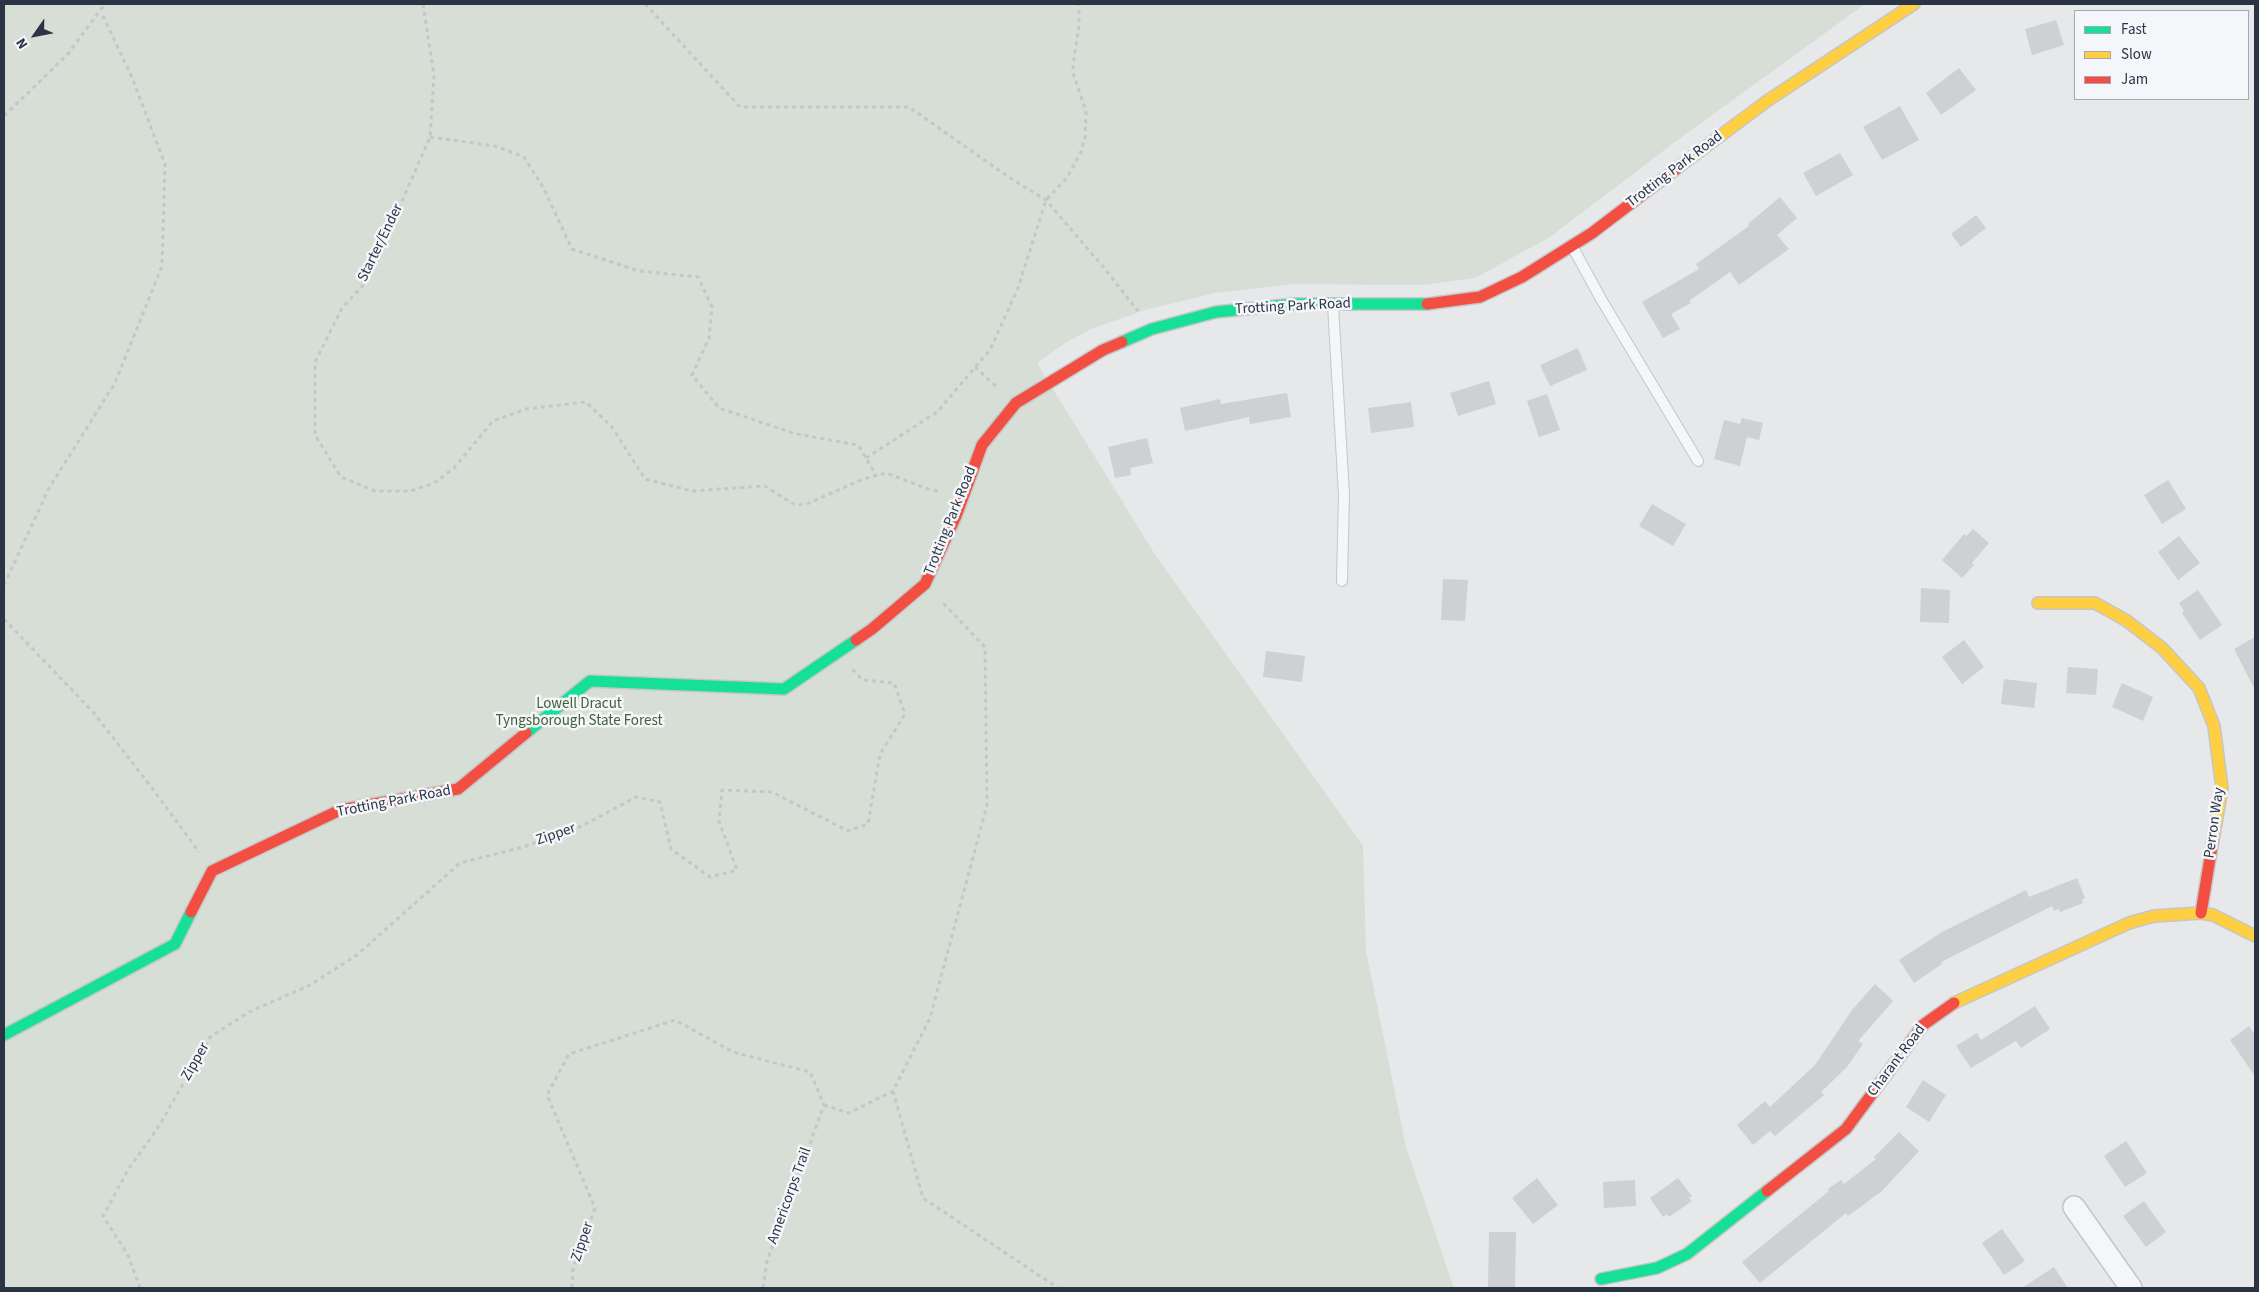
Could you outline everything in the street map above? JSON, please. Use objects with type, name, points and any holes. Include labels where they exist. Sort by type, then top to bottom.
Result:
[{"type":"street","name":"Trotting Park Road","points":[[212,871],[340,810],[458,789],[590,681],[784,689],[872,629],[925,584],[964,493],[982,445],[1016,403],[1103,350],[1152,329],[1216,312],[1295,304],[1424,304],[1480,297],[1522,277],[1592,233],[1767,101],[1914,4]]},
{"type":"street","name":"Perron Way","points":[[2038,603],[2094,603],[2127,621],[2162,648],[2199,688],[2214,726],[2222,788],[2201,913]]},
{"type":"street","points":[[4,1035],[176,944],[212,871]]},
{"type":"street","name":"Charant Road","points":[[1601,1280],[1657,1268],[1687,1254],[1710,1236],[1846,1129],[1923,1024],[1952,1004],[2129,923],[2154,916],[2201,913],[2214,915],[2255,936]]},
{"type":"street","points":[[2074,1207],[2130,1288]]},
{"type":"lane","points":[[1572,246],[1601,299],[1698,461]]},
{"type":"lane","points":[[1332,304],[1344,495],[1342,582]]},
{"type":"path","points":[[4,116],[67,55],[101,12],[105,4]]},
{"type":"path","name":"Starter/Ender","points":[[423,4],[434,76],[430,137],[366,281],[342,308],[315,362],[315,435],[341,477],[375,491],[411,491],[434,483],[454,468],[493,421],[526,409],[586,402],[612,427],[644,479],[692,491],[765,486],[795,505],[807,504],[863,479],[886,473],[931,490],[964,493]]},
{"type":"path","points":[[645,4],[740,107],[909,107],[1010,178],[1046,200],[1105,269],[1152,329]]},
{"type":"path","points":[[866,458],[936,412],[990,350],[1018,288],[1046,200],[1067,178],[1080,154],[1085,139],[1086,111],[1073,73],[1079,26],[1079,4]]},
{"type":"path","points":[[4,585],[49,488],[115,383],[162,266],[165,164],[131,75],[101,12]]},
{"type":"path","points":[[430,137],[495,146],[524,157],[543,187],[572,249],[639,270],[698,277],[712,307],[709,338],[692,375],[719,408],[796,434],[858,445],[876,475]]},
{"type":"path","points":[[975,367],[1016,403]]},
{"type":"path","points":[[824,1105],[849,1113],[893,1091],[930,1018],[987,805],[985,647],[925,584]]},
{"type":"path","points":[[4,619],[93,712],[152,788],[212,871]]},
{"type":"path","name":"Zipper","points":[[140,1288],[128,1255],[103,1216],[128,1170],[159,1126],[210,1037],[249,1012],[310,985],[357,954],[460,863],[523,847],[582,826],[636,798],[660,802],[671,849],[710,877],[737,870],[719,821],[722,790],[772,792],[848,831],[868,824],[880,754],[905,714],[894,683],[863,680],[837,653]]},
{"type":"path","name":"Zipper","points":[[572,1288],[573,1270],[595,1208],[547,1095],[569,1054],[675,1020],[733,1052],[810,1072],[824,1105]]},
{"type":"path","points":[[893,1091],[923,1198],[1058,1288]]},
{"type":"path","name":"Americorps Trail","points":[[762,1288],[767,1261],[824,1105]]},
{"type":"green space","name":"Lowell Dracut Tyngsborough State Forest","points":[[4,4],[1865,4],[1675,142],[1550,237],[1475,278],[1423,285],[1293,284],[1215,293],[1145,310],[1091,329],[1065,343],[1037,363],[1154,553],[1363,846],[1366,951],[1406,1147],[1454,1288],[4,1288]]},
{"type":"building","points":[[2056,20],[2064,45],[2032,55],[2025,29]]},
{"type":"building","points":[[1959,68],[1976,90],[1941,115],[1926,93]]},
{"type":"building","points":[[1900,106],[1919,140],[1882,160],[1863,127]]},
{"type":"building","points":[[1840,153],[1853,175],[1816,196],[1803,173]]},
{"type":"building","points":[[1780,197],[1797,218],[1777,235],[1789,249],[1739,285],[1730,272],[1689,301],[1691,303],[1671,314],[1680,329],[1663,338],[1642,302],[1699,269],[1696,264],[1749,226],[1748,224]]},
{"type":"building","points":[[1976,215],[1986,228],[1961,247],[1951,234]]},
{"type":"building","points":[[1578,348],[1587,370],[1550,386],[1540,365]]},
{"type":"building","points":[[1489,381],[1496,404],[1458,416],[1450,393]]},
{"type":"building","points":[[1287,393],[1291,417],[1250,424],[1249,417],[1185,431],[1180,408],[1220,399],[1221,404]]},
{"type":"building","points":[[1547,394],[1560,430],[1539,437],[1527,401]]},
{"type":"building","points":[[1411,402],[1414,427],[1371,433],[1368,408]]},
{"type":"building","points":[[1742,418],[1763,423],[1759,440],[1747,437],[1740,466],[1714,459],[1724,420],[1740,424]]},
{"type":"building","points":[[1147,438],[1153,463],[1130,468],[1131,475],[1115,478],[1108,447]]},
{"type":"building","points":[[2168,480],[2186,509],[2162,524],[2144,495]]},
{"type":"building","points":[[1652,504],[1686,524],[1673,546],[1639,526]]},
{"type":"building","points":[[1973,529],[1989,543],[1972,563],[1974,565],[1962,578],[1942,560],[1964,534],[1966,536]]},
{"type":"building","points":[[2179,536],[2200,563],[2178,580],[2158,552]]},
{"type":"building","points":[[1443,579],[1468,580],[1465,621],[1441,620]]},
{"type":"building","points":[[1921,588],[1950,590],[1949,623],[1920,622]]},
{"type":"building","points":[[2198,590],[2222,625],[2200,640],[2182,613],[2184,611],[2179,603]]},
{"type":"building","points":[[2255,637],[2255,690],[2234,649]]},
{"type":"building","points":[[1964,640],[1984,667],[1962,684],[1942,657]]},
{"type":"building","points":[[1266,651],[1305,656],[1302,682],[1263,677]]},
{"type":"building","points":[[2068,667],[2098,669],[2096,695],[2066,693]]},
{"type":"building","points":[[2004,679],[2037,683],[2034,708],[2001,704]]},
{"type":"building","points":[[2122,683],[2153,697],[2143,721],[2112,707]]},
{"type":"building","points":[[2077,878],[2085,898],[2082,899],[2083,903],[2060,912],[2059,909],[2054,911],[2052,906],[1941,962],[1942,964],[1914,983],[1899,960],[1942,932],[2026,890],[2029,897]]},
{"type":"building","points":[[1875,984],[1893,1001],[1858,1041],[1863,1044],[1847,1067],[1821,1092],[1824,1095],[1775,1136],[1770,1131],[1753,1145],[1737,1125],[1765,1101],[1770,1107],[1815,1065],[1852,1010]]},
{"type":"building","points":[[2035,1006],[2050,1029],[2021,1048],[2016,1041],[1971,1068],[1956,1046],[1977,1033],[1981,1040]]},
{"type":"building","points":[[2249,1026],[2255,1035],[2255,1076],[2230,1040]]},
{"type":"building","points":[[1923,1080],[1946,1095],[1929,1122],[1906,1107]]},
{"type":"building","points":[[1899,1132],[1919,1151],[1882,1191],[1848,1216],[1846,1213],[1760,1283],[1742,1262],[1829,1191],[1828,1189],[1841,1180],[1844,1184],[1876,1159],[1874,1157]]},
{"type":"building","points":[[2126,1141],[2147,1173],[2125,1187],[2104,1156]]},
{"type":"building","points":[[1537,1178],[1558,1205],[1533,1224],[1512,1198]]},
{"type":"building","points":[[1678,1178],[1692,1196],[1689,1198],[1692,1201],[1669,1217],[1667,1214],[1663,1217],[1650,1198]]},
{"type":"building","points":[[1635,1180],[1636,1206],[1604,1208],[1603,1182]]},
{"type":"building","points":[[2144,1201],[2166,1232],[2146,1247],[2123,1216]]},
{"type":"building","points":[[2002,1229],[2025,1261],[2004,1275],[1982,1243]]},
{"type":"building","points":[[1489,1232],[1516,1232],[1515,1288],[1488,1288]]},
{"type":"building","points":[[2054,1267],[2068,1288],[2022,1288]]},
{"type":"traffic: fast","points":[[1122,342],[1152,329],[1216,312],[1295,304],[1427,304]]},
{"type":"traffic: fast","points":[[526,733],[590,681],[784,689],[856,640]]},
{"type":"traffic: fast","points":[[4,1035],[175,944],[191,912]]},
{"type":"traffic: fast","points":[[1601,1279],[1657,1268],[1687,1254],[1767,1191]]},
{"type":"traffic: slow","points":[[1688,160],[1767,101],[1914,4]]},
{"type":"traffic: slow","points":[[2038,603],[2095,603],[2127,621],[2162,648],[2199,688],[2214,726],[2222,788],[2213,840]]},
{"type":"traffic: slow","points":[[1954,1003],[2129,923],[2154,916],[2201,913],[2213,915],[2255,936]]},
{"type":"traffic: jam","points":[[1427,304],[1480,297],[1522,277],[1592,233],[1688,160]]},
{"type":"traffic: jam","points":[[856,640],[872,629],[925,584],[956,516],[982,445],[1016,403],[1103,350],[1122,342]]},
{"type":"traffic: jam","points":[[191,912],[212,871],[340,810],[458,789],[526,733]]},
{"type":"traffic: jam","points":[[2201,913],[2213,840]]},
{"type":"traffic: jam","points":[[1767,1191],[1846,1129],[1923,1025],[1954,1003]]}]
